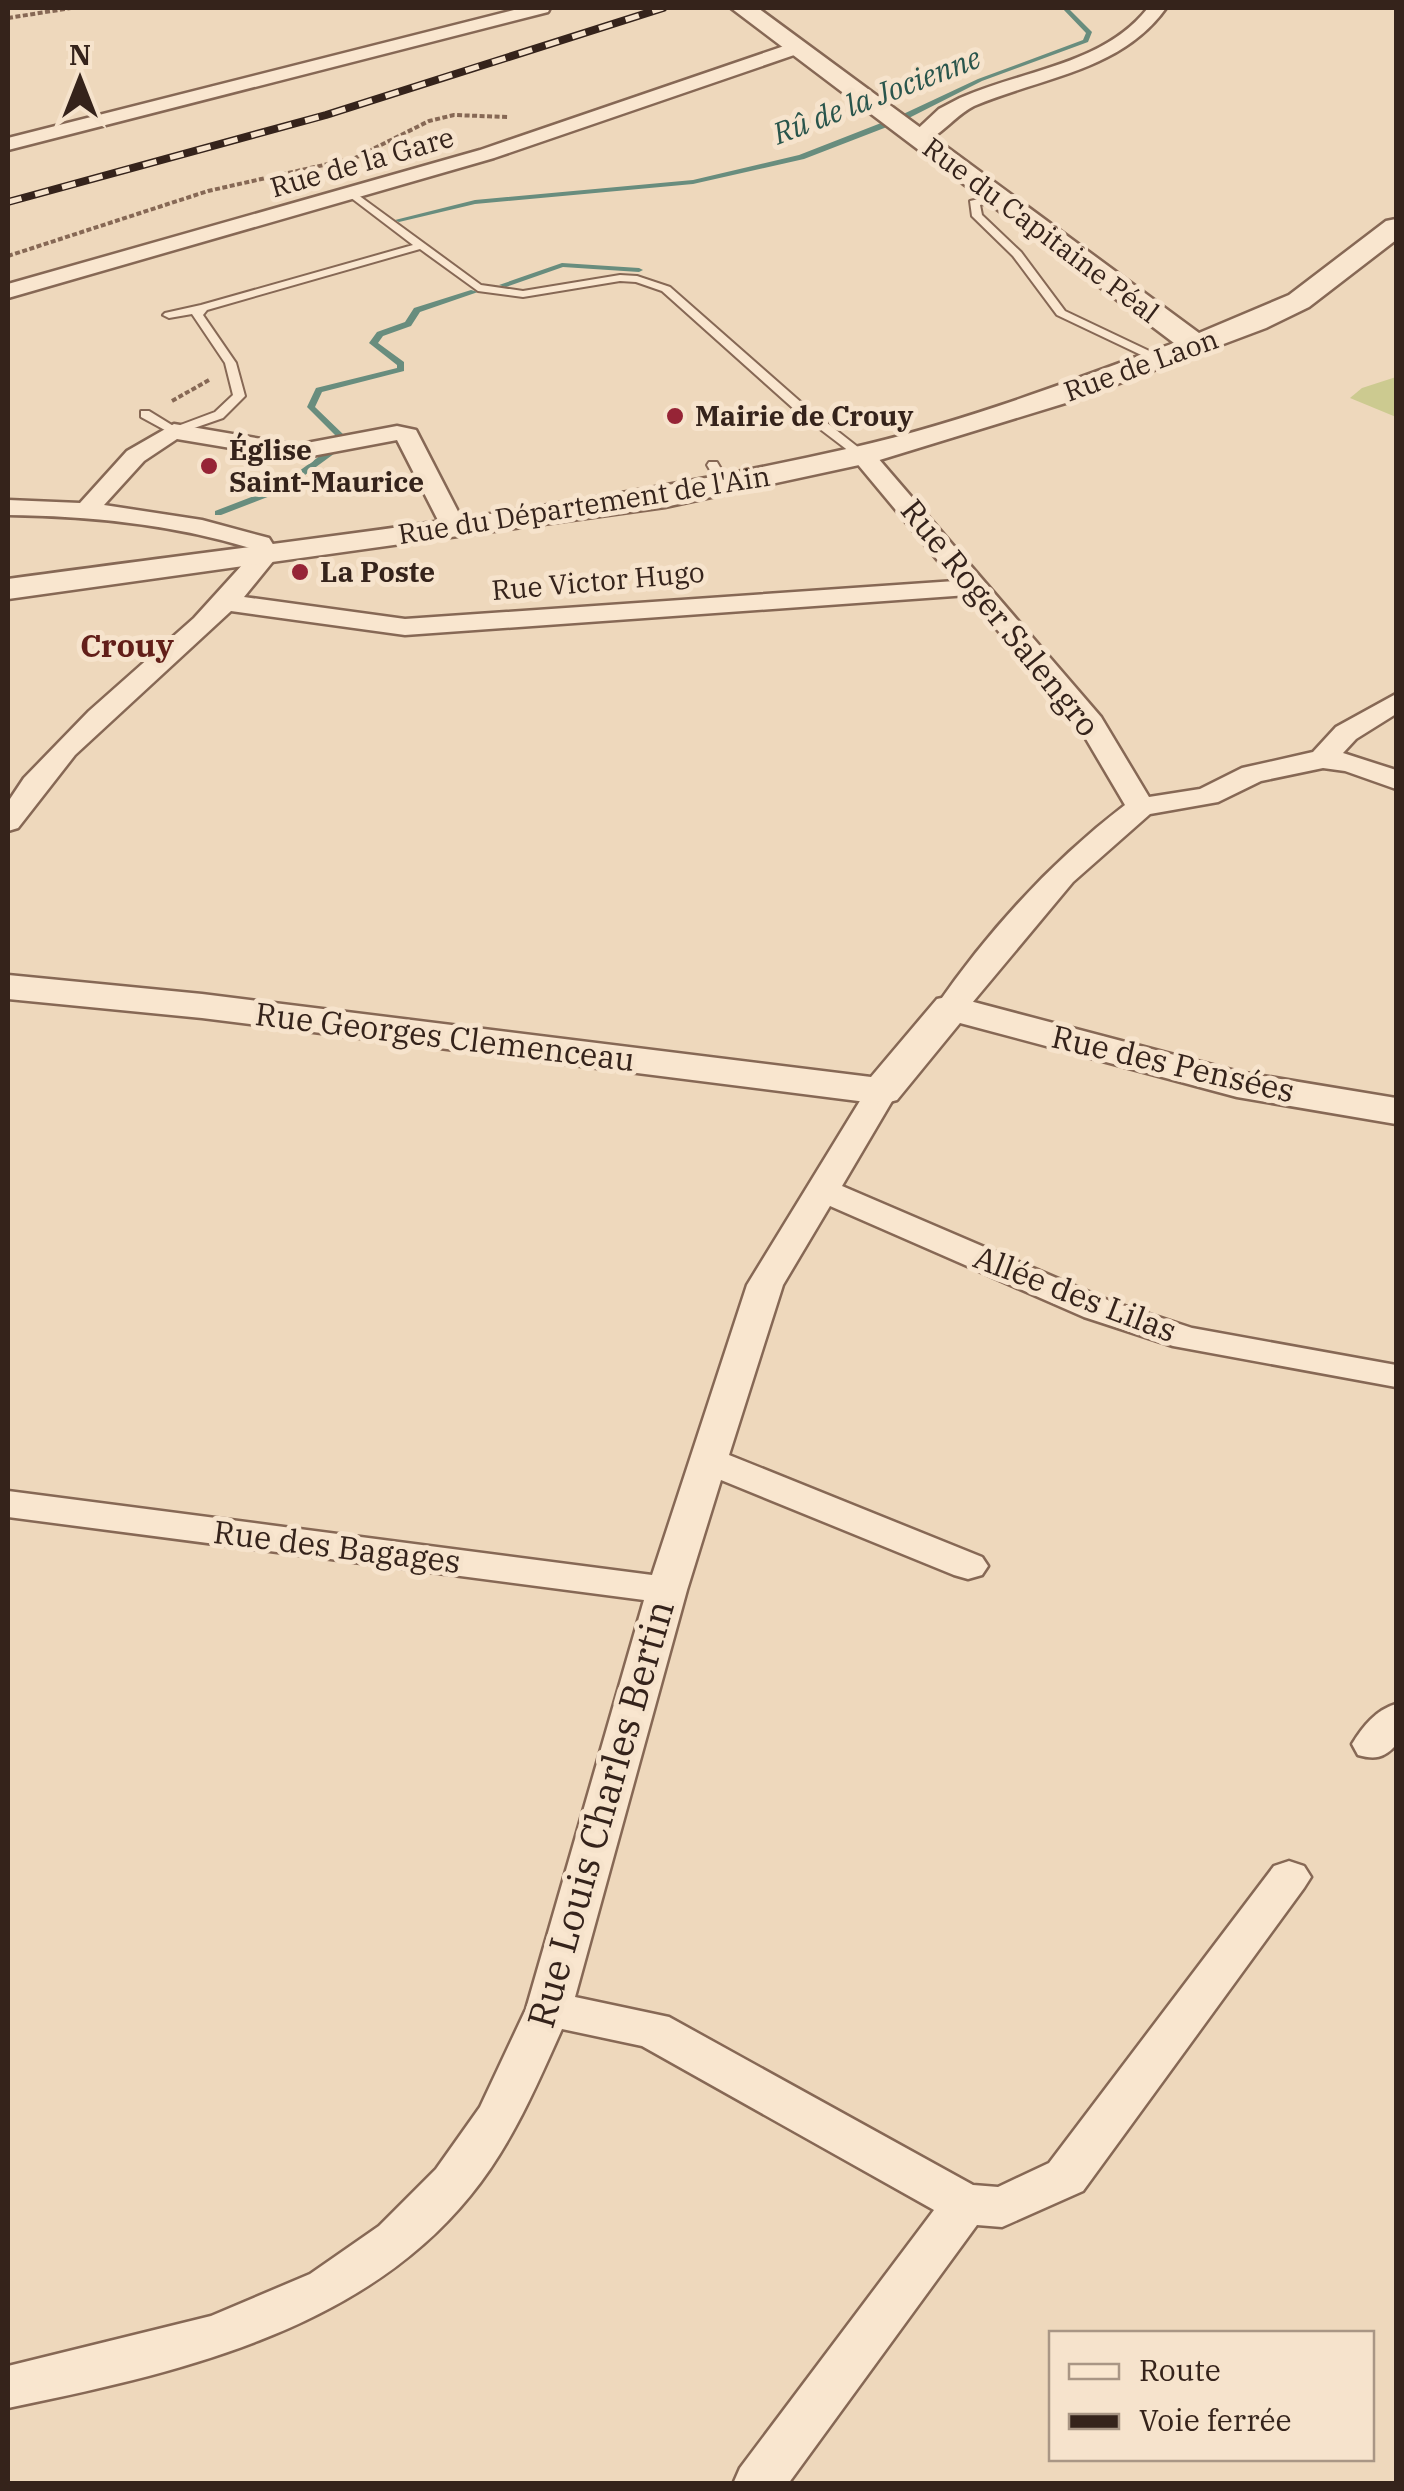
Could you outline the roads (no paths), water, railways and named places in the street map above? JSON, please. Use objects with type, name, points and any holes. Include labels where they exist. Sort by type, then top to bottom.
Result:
[{"type":"street","points":[[8,144],[541,8]]},
{"type":"street","name":"Rue du Capitaine Péal","points":[[743,8],[1196,345]]},
{"type":"street","points":[[902,127],[942,117],[997,90],[1083,63],[1141,32],[1157,8]]},
{"type":"street","name":"Rue de la Gare","points":[[8,291],[487,154],[796,48]]},
{"type":"street","name":"Rue de la Gare","points":[[727,72],[828,70]]},
{"type":"street","name":"Rue de Laon","points":[[862,454],[1160,360],[1196,345],[1299,301],[1396,227]]},
{"type":"street","points":[[85,513],[111,477],[174,431],[296,452],[387,433],[407,436],[453,527]]},
{"type":"street","name":"Rue du Département de l'Ain","points":[[8,589],[453,527],[719,475],[862,454]]},
{"type":"street","name":"Rue Roger Salengro","points":[[862,454],[1091,723],[1141,807]]},
{"type":"street","points":[[8,507],[85,513],[236,534],[260,542],[266,554],[228,603],[113,704],[26,791],[8,822]]},
{"type":"street","name":"Rue Victor Hugo","points":[[228,603],[405,627],[975,586]]},
{"type":"street","points":[[1323,759],[1346,733],[1396,702]]},
{"type":"street","points":[[882,1091],[1028,908],[1104,834],[1141,807],[1208,796],[1252,774],[1323,759],[1396,780]]},
{"type":"street","name":"Rue Georges Clemenceau","points":[[8,987],[202,1006],[882,1091]]},
{"type":"street","name":"Rue des Pensées","points":[[952,1008],[1237,1084],[1396,1111]]},
{"type":"street","name":"Rue Louis Charles Bertin","points":[[8,2386],[218,2335],[326,2289],[396,2240],[453,2183],[498,2118],[550,2009],[667,1590],[765,1284],[882,1091]]},
{"type":"street","name":"Allée des Lilas","points":[[823,1191],[1097,1310],[1186,1338],[1396,1376]]},
{"type":"street","points":[[707,1460],[968,1566]]},
{"type":"street","name":"Rue des Bagages","points":[[8,1504],[667,1590]]},
{"type":"street","points":[[550,2009],[653,2030],[965,2204],[1002,2206],[1066,2177],[1289,1877]]},
{"type":"street","points":[[758,2484],[965,2204]]},
{"type":"lane","points":[[354,194],[478,288],[524,294],[637,278],[666,289],[799,407],[862,454]]},
{"type":"lane","points":[[996,198],[974,203],[977,216],[1017,254],[1061,313],[1160,360]]},
{"type":"lane","points":[[169,315],[420,246]]},
{"type":"lane","points":[[145,414],[174,431],[219,415],[239,396],[237,377],[223,350],[197,315],[203,308]]},
{"type":"waterway","name":"Rû de la Jocienne","points":[[399,220],[475,202],[693,182],[801,157],[902,118],[980,80],[1086,41],[1090,33],[1065,8]]},
{"type":"waterway","points":[[503,285],[562,265],[639,270]]},
{"type":"waterway","points":[[218,513],[280,489],[339,446],[341,436],[311,407],[319,390],[401,369],[401,364],[373,343],[380,334],[408,324],[417,310],[474,292]]},
{"type":"railway","points":[[8,202],[326,115],[663,8]]},
{"type":"place","name":"Mairie de Crouy","points":[[675,416]]},
{"type":"place","name":"Église Saint-Maurice","points":[[209,466]]},
{"type":"place","name":"La Poste","points":[[300,572]]},
{"type":"district","name":"Crouy","points":[[127,646]]}]
